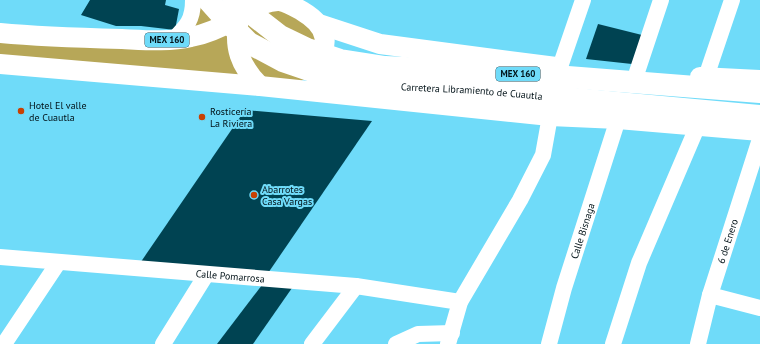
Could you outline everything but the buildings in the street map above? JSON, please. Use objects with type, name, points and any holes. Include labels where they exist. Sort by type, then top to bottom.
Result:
[{"type":"highway","name":"Carretera Libramiento de Cuautla","points":[[208,0],[225,20],[249,43],[283,61],[324,75],[359,82],[396,86],[479,90],[760,116]]},
{"type":"highway","name":"Carretera Libramiento de Cuautla","points":[[236,9],[280,36],[307,49],[340,60],[386,67],[542,75],[760,92]]},
{"type":"main road","name":"MEX 160","points":[[0,33],[45,37],[174,40],[206,34],[236,9],[268,1],[279,0],[311,16],[319,24],[380,44],[560,68],[760,80]]},
{"type":"main road","points":[[236,9],[236,30],[239,55],[244,67],[260,86]]},
{"type":"main road","points":[[285,88],[306,78],[321,59],[325,48],[324,36],[319,24]]},
{"type":"main road","points":[[45,37],[45,68]]},
{"type":"main road","points":[[0,64],[285,88],[550,116],[618,118],[760,131]]},
{"type":"street","points":[[174,40],[187,27],[193,13],[193,0]]},
{"type":"street","points":[[560,68],[583,0]]},
{"type":"street","points":[[637,72],[661,0]]},
{"type":"street","points":[[706,77],[732,0]]},
{"type":"street","points":[[396,344],[418,334],[450,338],[460,302],[520,200],[543,155],[550,116]]},
{"type":"street","name":"Calle Bisnaga","points":[[549,344],[564,288],[618,118]]},
{"type":"street","points":[[613,344],[639,263],[698,125]]},
{"type":"street","name":"6 de Enero","points":[[698,344],[710,295],[760,139]]},
{"type":"street","name":"Calle Pomarrosa","points":[[0,257],[58,263],[356,286],[460,302]]},
{"type":"street","points":[[4,344],[58,263]]},
{"type":"street","points":[[163,344],[206,275]]},
{"type":"street","points":[[312,344],[356,286]]},
{"type":"street","points":[[710,295],[760,308]]},
{"type":"shaded area","points":[[193,0],[229,23],[268,1],[319,24],[306,78],[296,84],[0,64],[0,33],[173,40]]},
{"type":"place","name":"Hotel El valle de Cuautla","points":[[21,111]]},
{"type":"place","name":"Rosticería La Riviera","points":[[202,117]]},
{"type":"place","name":"Abarrotes Casa Vargas","points":[[254,195]]}]
